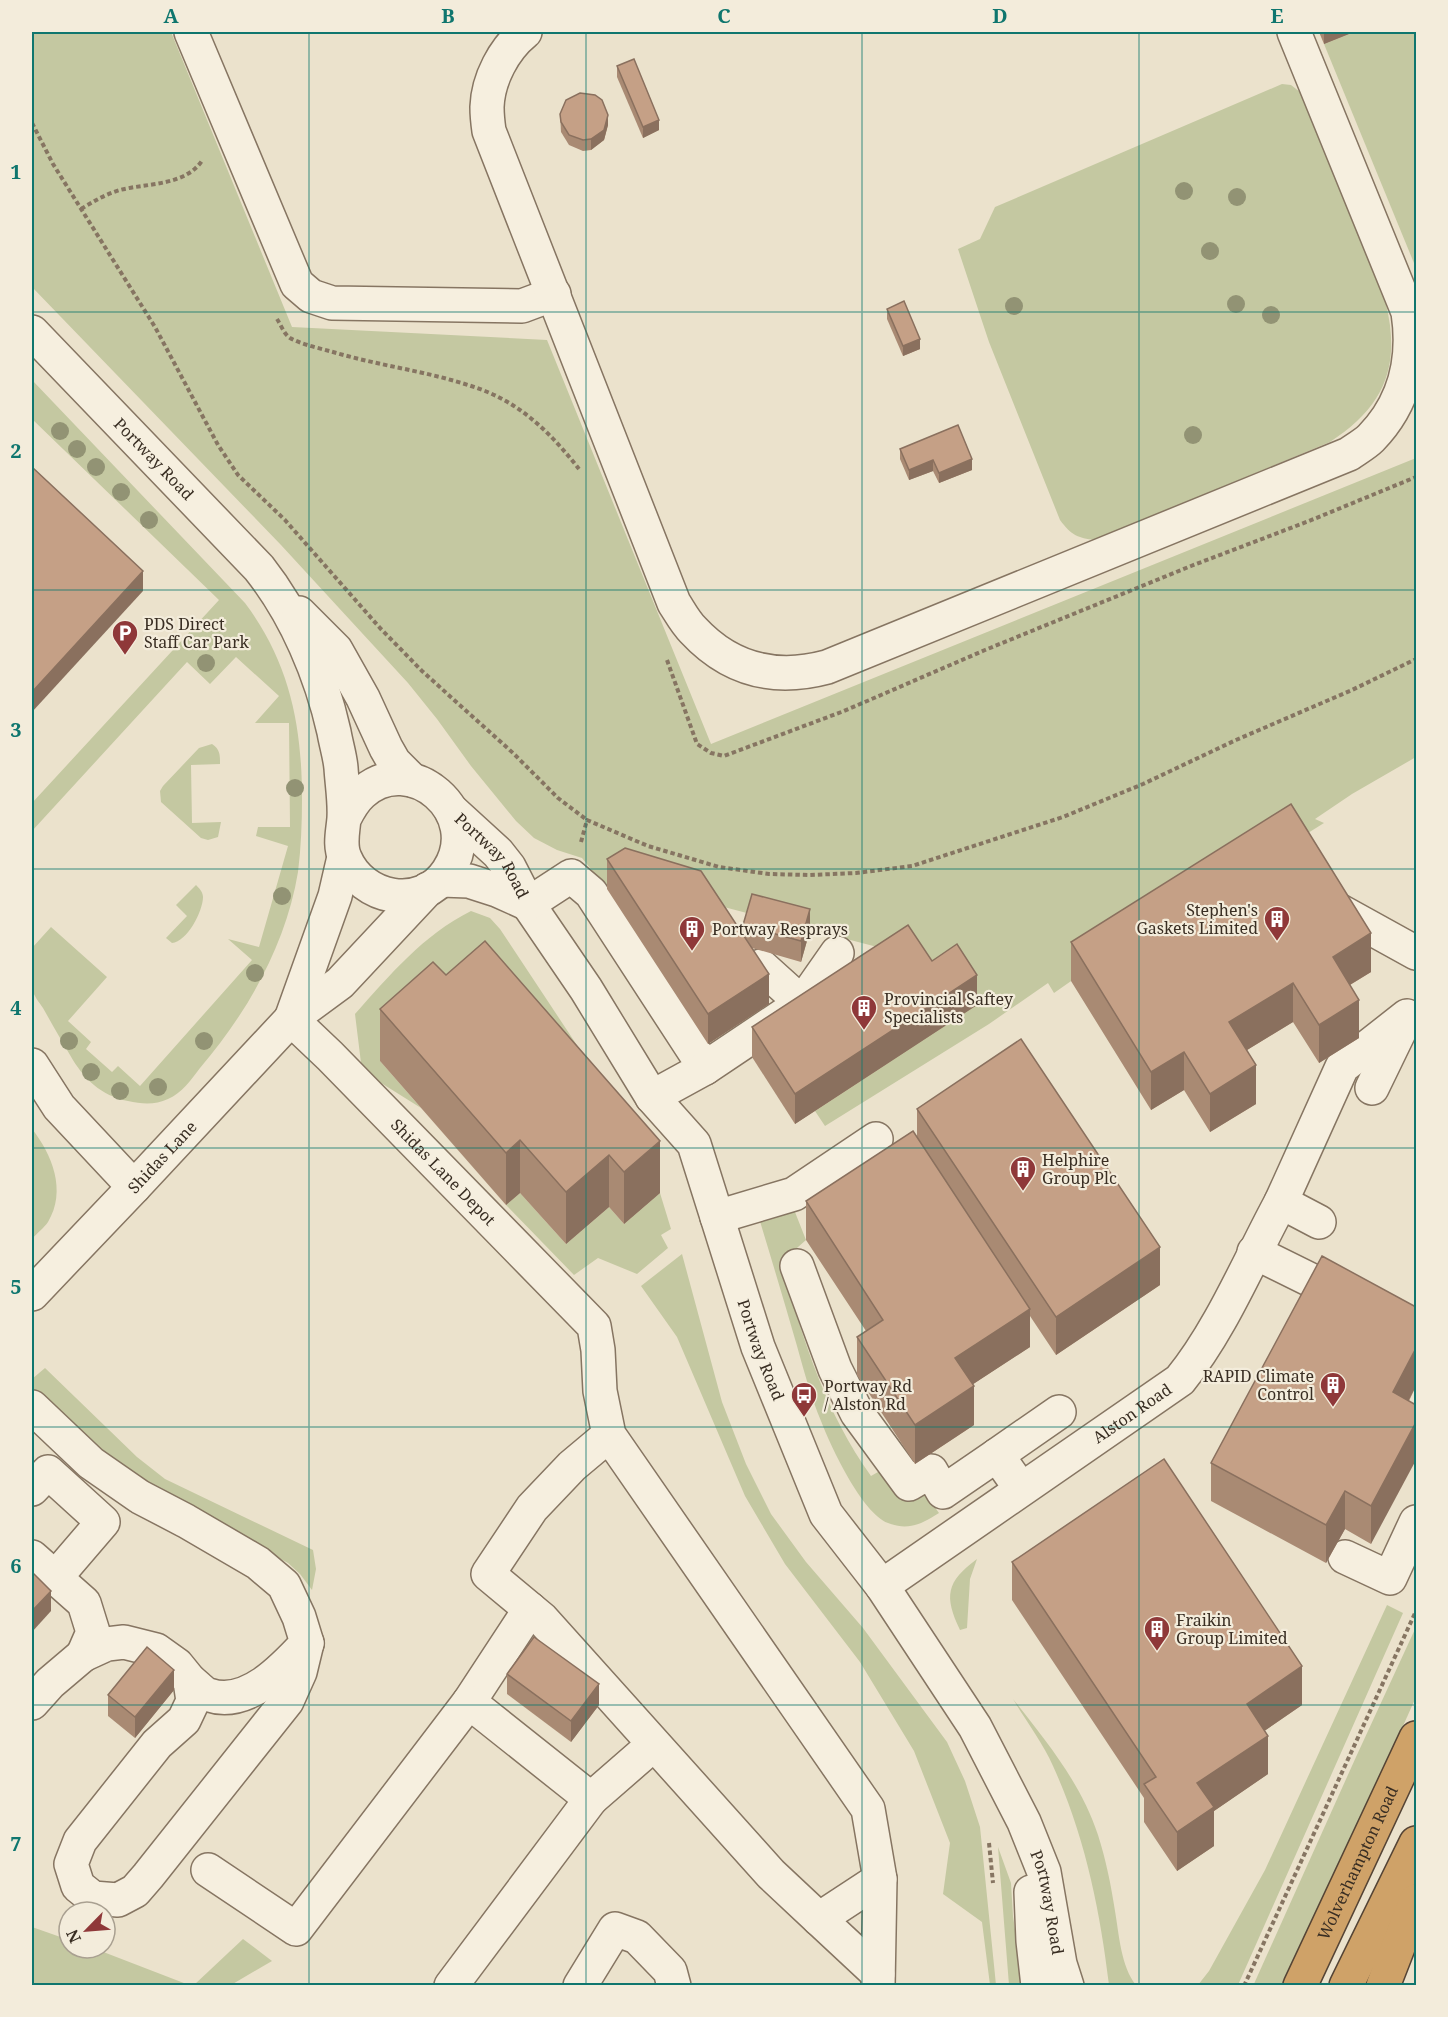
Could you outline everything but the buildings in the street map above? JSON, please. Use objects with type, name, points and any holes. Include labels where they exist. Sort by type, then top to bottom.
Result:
[{"type":"highway","name":"Wolverhampton Road","points":[[1300,1986],[1416,1738]]},
{"type":"highway","points":[[1346,1986],[1416,1843]]},
{"type":"highway","points":[[1383,1986],[1416,1901]]},
{"type":"street","points":[[191,32],[297,284],[311,296],[332,303],[522,306],[554,294]]},
{"type":"street","points":[[525,32],[516,39],[501,60],[492,84],[487,107],[489,131],[674,603],[692,629],[716,651],[741,664],[765,672],[788,674],[827,667],[1349,454],[1370,439],[1385,421],[1406,378],[1412,334],[1408,312],[1294,32]]},
{"type":"street","name":"Portway Road","points":[[32,332],[259,568],[274,588],[336,650],[363,698],[394,762],[412,780],[428,786],[437,793],[451,810],[498,853],[528,904],[586,989],[652,1097],[694,1144],[758,1347],[826,1514],[882,1586],[975,1727],[1024,1822],[1044,1872],[1060,1964],[1067,1986]]},
{"type":"street","name":"Portway Road","points":[[274,588],[313,663],[328,706],[341,765],[344,819],[341,843],[344,857],[353,874],[366,886],[381,894],[398,897],[414,895],[434,884],[448,871],[456,855],[458,838],[456,820],[451,810]]},
{"type":"street","points":[[344,819],[358,798],[375,784],[392,779],[412,780]]},
{"type":"street","name":"Shidas Lane","points":[[291,1019],[335,896],[344,857]]},
{"type":"street","points":[[528,904],[571,876],[591,893],[705,1068]]},
{"type":"street","name":"Portway Road","points":[[434,884],[469,881],[528,904]]},
{"type":"street","name":"Shidas Lane","points":[[32,1294],[291,1019],[340,983],[434,884]]},
{"type":"street","points":[[1340,911],[1416,953]]},
{"type":"street","points":[[652,1097],[705,1068],[802,1004],[837,953]]},
{"type":"street","points":[[761,966],[802,1004]]},
{"type":"street","points":[[1372,1088],[1412,1006]]},
{"type":"street","name":"Alston Road","points":[[882,1586],[1180,1380],[1218,1321],[1281,1202],[1342,1067],[1412,1006]]},
{"type":"street","name":"Shidas Lane Depot","points":[[291,1019],[594,1326],[600,1391],[609,1435]]},
{"type":"street","points":[[32,1065],[59,1107],[134,1187]]},
{"type":"street","points":[[717,1217],[794,1194],[876,1139]]},
{"type":"street","points":[[1281,1202],[1319,1222]]},
{"type":"street","points":[[1254,1252],[1416,1332]]},
{"type":"street","points":[[797,1266],[835,1369],[853,1405],[909,1484],[931,1471],[943,1492],[1059,1412]]},
{"type":"street","points":[[32,1407],[91,1463],[140,1497],[258,1563],[276,1578],[284,1585],[299,1617],[307,1643],[300,1672],[287,1701],[148,1876],[135,1891],[118,1900],[93,1898],[78,1886],[71,1864],[80,1841],[157,1744],[184,1720],[193,1701],[190,1681]]},
{"type":"street","points":[[609,1435],[868,1809],[880,1879],[876,1982],[819,1919],[771,1874],[542,1619],[488,1574],[532,1508],[572,1466],[609,1435]]},
{"type":"street","points":[[997,1455],[1021,1489]]},
{"type":"street","points":[[32,1489],[48,1472],[103,1522],[43,1567],[84,1603],[93,1632],[83,1655]]},
{"type":"street","points":[[1345,1557],[1390,1578],[1416,1522]]},
{"type":"street","points":[[208,1870],[296,1929],[469,1702],[530,1609]]},
{"type":"street","points":[[32,1704],[50,1683],[83,1655],[107,1644],[123,1642],[156,1650],[177,1665],[190,1681],[207,1695],[222,1697],[250,1693],[284,1668],[307,1643]]},
{"type":"street","points":[[469,1702],[591,1799]]},
{"type":"street","points":[[451,1986],[591,1799],[653,1744]]},
{"type":"street","name":"Portway Road","points":[[1024,1822],[1031,1880],[1033,1941],[1038,1986]]},
{"type":"street","points":[[819,1919],[880,1879]]},
{"type":"street","points":[[580,1986],[615,1929],[637,1937],[670,1971],[674,1986]]},
{"type":"path","points":[[32,123],[53,164],[155,327],[218,445],[238,476],[285,520],[380,628],[422,671],[513,753],[558,798],[587,820],[648,846],[719,867],[769,874],[856,873],[912,866],[1063,817],[1143,784],[1416,659]]},
{"type":"path","points":[[81,209],[98,198],[120,190],[157,184],[185,176],[199,165],[204,156]]},
{"type":"path","points":[[276,317],[287,337],[306,345],[352,358],[416,371],[485,391],[515,406],[541,425],[582,474]]},
{"type":"path","points":[[663,650],[697,744],[711,753],[724,756],[764,743],[844,711],[985,650],[1416,477]]},
{"type":"path","points":[[571,876],[587,820]]},
{"type":"path","points":[[1244,1986],[1416,1611]]},
{"type":"path","points":[[989,1842],[994,1887]]},
{"type":"green space","points":[[32,32],[171,32],[292,327],[547,340],[711,744],[1416,458],[1416,757],[1352,794],[1315,819],[1324,823],[1054,993],[1048,983],[989,1024],[825,1126],[815,1111],[976,1005],[908,955],[701,901],[607,889],[582,858],[557,850],[534,838],[516,821],[408,683],[281,545],[32,287]]},
{"type":"green space","points":[[1354,32],[1416,32],[1416,268],[1324,44]]},
{"type":"green space","points":[[1282,84],[1291,85],[1300,92],[1386,304],[1391,347],[1384,384],[1364,415],[1330,442],[1095,540],[1079,537],[1060,520],[989,342],[958,249],[980,239],[995,207]]},
{"type":"green space","points":[[32,380],[245,603],[273,649],[283,672],[296,721],[301,772],[301,836],[298,872],[284,926],[262,977],[217,1047],[186,1086],[173,1096],[158,1102],[138,1103],[118,1099],[94,1085],[81,1071],[34,993],[30,974],[32,948],[51,927],[107,977],[68,1021],[91,1042],[86,1049],[112,1072],[118,1066],[140,1086],[252,960],[228,939],[259,947],[288,846],[256,836],[258,827],[290,827],[289,723],[255,723],[279,696],[236,657],[210,684],[187,662],[32,831],[32,803],[219,600],[32,419]]},
{"type":"green space","points":[[212,744],[219,752],[220,764],[191,765],[192,823],[221,822],[218,837],[208,840],[201,838],[161,802],[160,791],[199,748]]},
{"type":"green space","points":[[196,885],[203,895],[200,910],[188,932],[172,943],[166,938],[187,916],[176,905]]},
{"type":"green space","points":[[471,911],[490,918],[500,929],[600,1080],[660,1193],[380,1061],[421,1108],[362,1071],[355,1014],[422,944]]},
{"type":"green space","points":[[32,1129],[51,1161],[57,1186],[54,1210],[46,1224],[32,1239]]},
{"type":"green space","points":[[520,1193],[566,1244],[609,1207],[624,1224],[660,1193],[671,1229],[661,1235],[668,1248],[637,1274],[598,1258],[574,1275],[506,1205]]},
{"type":"green space","points":[[793,1207],[806,1240],[781,1262],[817,1373],[840,1426],[871,1476],[885,1468],[921,1492],[939,1513],[921,1523],[902,1526],[888,1523],[878,1517],[848,1478],[821,1421],[759,1218]]},
{"type":"green space","points":[[682,1254],[722,1402],[746,1464],[771,1514],[806,1562],[863,1628],[947,1742],[965,1781],[980,1827],[996,1985],[990,1985],[982,1922],[943,1894],[950,1843],[914,1751],[860,1662],[785,1564],[745,1496],[677,1337],[641,1286]]},
{"type":"green space","points":[[45,1368],[137,1457],[165,1479],[313,1550],[316,1569],[312,1590],[288,1563],[169,1498],[89,1442],[32,1389],[32,1379]]},
{"type":"green space","points":[[977,1559],[970,1579],[967,1628],[960,1630],[952,1608],[951,1590],[959,1575]]},
{"type":"green space","points":[[1387,1605],[1403,1613],[1238,1985],[1198,1985],[1209,1971],[1265,1870]]},
{"type":"green space","points":[[1416,1627],[1416,1697],[1287,1985],[1253,1986],[1356,1757]]},
{"type":"green space","points":[[1013,1699],[1062,1763],[1091,1816],[1106,1863],[1124,1960],[1136,1985],[1109,1985],[1096,1901],[1074,1819],[1049,1757]]},
{"type":"green space","points":[[998,1847],[1011,1883],[1013,1916],[1023,1985],[1009,1985]]},
{"type":"green space","points":[[32,1927],[57,1936],[57,1960],[117,1960],[117,1957],[189,1985],[37,1985],[32,1982]]},
{"type":"green space","points":[[243,1939],[272,1961],[231,1985],[194,1985]]},
{"type":"place","name":"PDS Direct Staff Car Park","points":[[125,656]]},
{"type":"place","name":"Stephen's Gaskets Limited","points":[[1277,942]]},
{"type":"place","name":"Portway Resprays","points":[[692,952]]},
{"type":"place","name":"Provincial Saftey Specialists","points":[[864,1031]]},
{"type":"place","name":"Helphire Group Plc","points":[[1023,1192]]},
{"type":"place","name":"RAPID Climate Control","points":[[1333,1408]]},
{"type":"place","name":"Portway Rd / Alston Rd","points":[[804,1418]]},
{"type":"place","name":"Fraikin Group Limited","points":[[1157,1652]]}]
